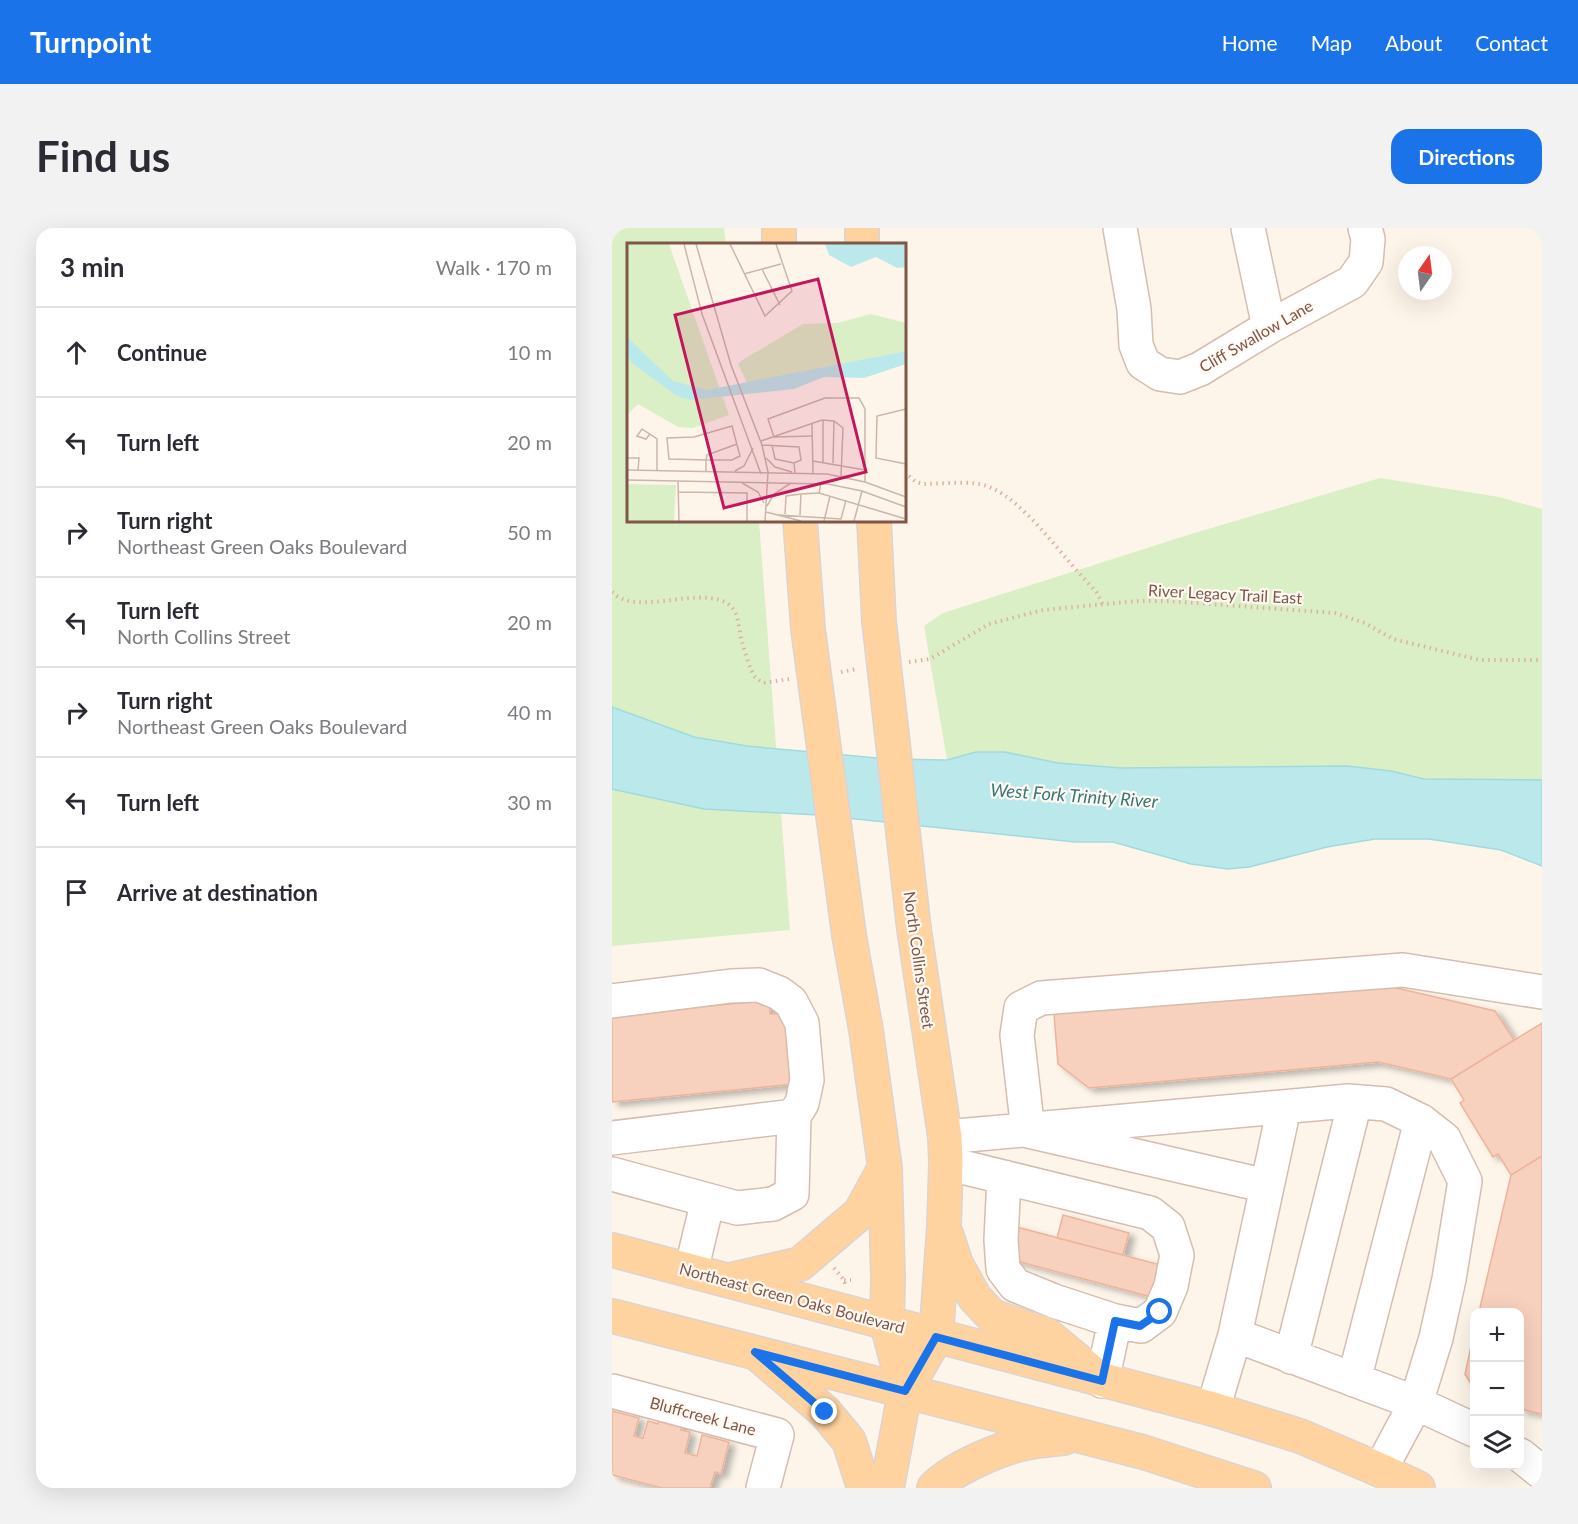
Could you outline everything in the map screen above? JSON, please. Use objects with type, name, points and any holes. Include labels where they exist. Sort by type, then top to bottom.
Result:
[{"type":"main road","name":"North Collins Street","points":[[800,522],[808,629],[849,935],[866,1030],[885,1168],[887,1324],[905,1391]]},
{"type":"main road","name":"North Collins Street","points":[[874,522],[879,621],[914,929],[945,1150],[944,1226],[936,1337],[905,1391],[887,1488]]},
{"type":"main road","points":[[727,1281],[800,1264],[860,1213],[885,1168]]},
{"type":"main road","points":[[944,1226],[956,1264],[975,1298],[992,1316],[1047,1335],[1102,1381]]},
{"type":"main road","name":"Northeast Green Oaks Boulevard","points":[[612,1250],[1213,1410],[1300,1436],[1418,1488]]},
{"type":"main road","points":[[612,1316],[1143,1452],[1248,1487]]},
{"type":"main road","points":[[755,1352],[825,1412],[849,1441],[864,1488]]},
{"type":"main road","points":[[934,1488],[964,1468],[998,1452],[1029,1442],[1078,1436]]},
{"type":"street","name":"Cliff Swallow Lane","points":[[1120,228],[1134,309],[1136,345],[1143,363],[1160,374],[1180,377],[1200,369],[1269,327],[1352,282],[1366,262],[1367,234]]},
{"type":"street","points":[[1248,228],[1269,327]]},
{"type":"street","points":[[1028,1131],[1017,1035],[1021,1008],[1041,998],[1403,970],[1542,992]]},
{"type":"street","points":[[612,1001],[731,986],[759,985],[779,993],[791,1002],[802,1023],[807,1080],[802,1103],[794,1116],[792,1194],[773,1204],[738,1208],[612,1174]]},
{"type":"street","points":[[945,1150],[1028,1131],[1348,1101],[1386,1104],[1421,1120],[1444,1139],[1465,1181],[1436,1338],[1416,1403],[1380,1470]]},
{"type":"street","points":[[1291,1357],[1355,1102]]},
{"type":"street","points":[[1213,1410],[1235,1335],[1284,1108]]},
{"type":"street","points":[[612,1138],[794,1116]]},
{"type":"street","points":[[1354,1380],[1421,1120]]},
{"type":"street","points":[[1028,1131],[1267,1186]]},
{"type":"street","points":[[945,1150],[1004,1177],[1150,1213],[1168,1227],[1177,1255],[1171,1286],[1160,1312],[1140,1326],[1115,1321],[1054,1301],[1015,1285],[1003,1269],[1001,1240],[1004,1177]]},
{"type":"street","points":[[691,1271],[708,1200]]},
{"type":"street","points":[[1102,1381],[1115,1321]]},
{"type":"street","points":[[1235,1335],[1416,1403],[1470,1428]]},
{"type":"street","name":"Bluffcreek Lane","points":[[612,1391],[777,1435],[763,1488]]},
{"type":"path","points":[[909,476],[923,484],[977,483],[999,492],[1036,523],[1097,593],[1102,605]]},
{"type":"path","points":[[612,592],[616,596],[638,603],[686,597],[710,597],[728,602],[738,617],[742,641],[754,676],[763,683],[796,678]]},
{"type":"path","name":"River Legacy Trail East","points":[[907,662],[930,659],[989,624],[1043,610],[1137,601],[1169,601],[1335,613],[1365,623],[1393,639],[1480,660],[1542,660]]},
{"type":"path","points":[[840,672],[863,669]]},
{"type":"path","points":[[844,1280],[851,1280]]},
{"type":"green space","points":[[612,228],[724,228],[726,243],[627,243],[627,522],[759,522],[790,930],[612,946]]},
{"type":"green space","points":[[1380,478],[1499,497],[1542,509],[1542,780],[1424,779],[1391,771],[1347,766],[1121,768],[1058,763],[1005,752],[976,752],[947,760],[924,626],[943,613],[1188,535]]},
{"type":"water","name":"West Fork Trinity River","points":[[612,707],[694,737],[747,746],[888,759],[947,760],[976,752],[1005,752],[1058,763],[1121,768],[1347,766],[1391,771],[1424,779],[1542,780],[1542,866],[1501,850],[1429,839],[1375,839],[1327,847],[1249,867],[1228,869],[1191,864],[1113,842],[1075,842],[818,815],[704,809],[612,789]]},
{"type":"building","points":[[1384,985],[1495,1011],[1514,1040],[1451,1079],[1378,1062],[1089,1088],[1058,1064],[1054,1014]]},
{"type":"building","points":[[769,1000],[770,1014],[787,1013],[795,1084],[612,1102],[612,1016]]},
{"type":"building","points":[[1542,1023],[1542,1156],[1511,1175],[1498,1154],[1493,1157],[1460,1103],[1464,1100],[1451,1079]]},
{"type":"building","points":[[1542,1156],[1542,1414],[1524,1410],[1524,1308],[1480,1308],[1511,1175]]},
{"type":"building","points":[[1063,1215],[1129,1233],[1123,1255],[1057,1238]]},
{"type":"building","points":[[1013,1226],[1168,1267],[1159,1299],[1005,1258]]},
{"type":"building","points":[[1470,1351],[1470,1382],[1465,1374]]},
{"type":"building","points":[[612,1411],[639,1418],[634,1436],[643,1438],[648,1421],[658,1424],[660,1416],[683,1422],[681,1430],[690,1432],[685,1453],[697,1456],[702,1435],[729,1442],[721,1474],[715,1472],[710,1488],[662,1488],[612,1475]]},
{"type":"route","points":[[825,1412],[755,1352],[905,1391],[936,1337],[1102,1381],[1115,1321],[1140,1326],[1160,1312]]}]
